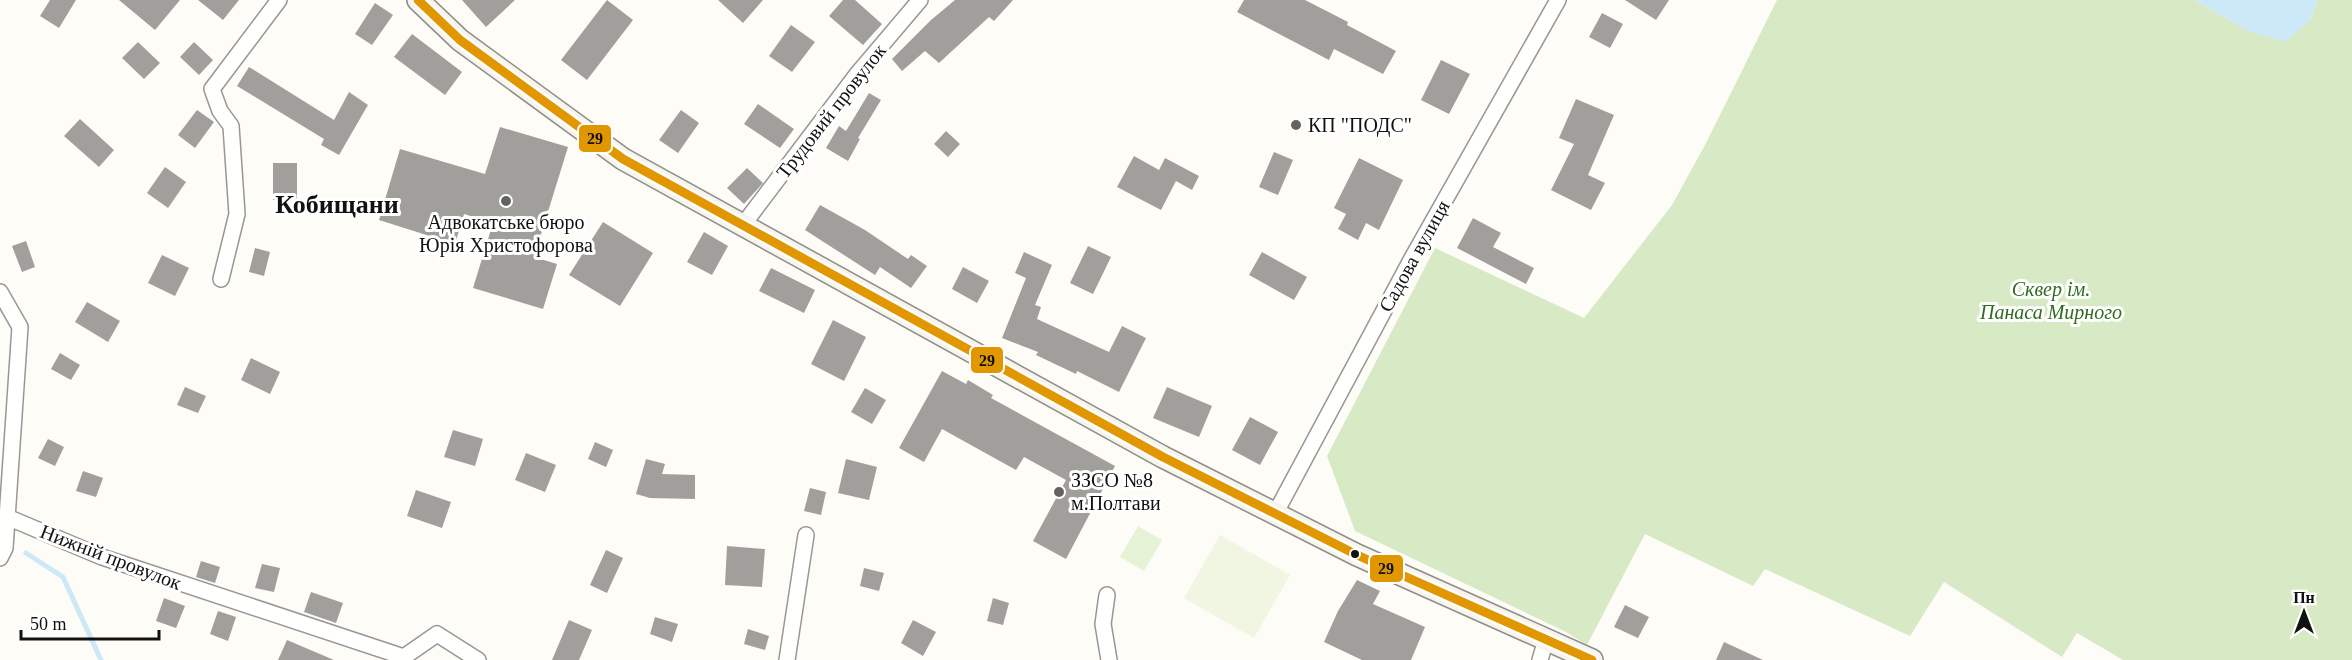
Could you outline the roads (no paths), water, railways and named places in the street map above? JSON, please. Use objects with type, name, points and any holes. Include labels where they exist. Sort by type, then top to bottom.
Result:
[{"type":"main road","points":[[418,0],[460,40],[623,159],[1163,457],[1357,555],[1592,660]]},
{"type":"street","points":[[221,279],[237,214],[231,126],[220,111],[212,89],[279,0]]},
{"type":"street","name":"Трудовий провулок","points":[[743,225],[858,73],[921,0]]},
{"type":"street","name":"Садова вулиця","points":[[1275,514],[1411,260],[1558,0]]},
{"type":"street","points":[[0,292],[20,327],[8,516],[5,548],[0,558]]},
{"type":"street","name":"Нижній провулок","points":[[8,516],[102,557],[404,657],[437,634],[478,660]]},
{"type":"street","points":[[790,659],[806,535]]},
{"type":"street","points":[[1107,595],[1102,624],[1109,660]]},
{"type":"street","points":[[1540,660],[1546,639]]},
{"type":"water","points":[[2195,0],[2317,0],[2310,21],[2285,42],[2248,31]]},
{"type":"waterway","points":[[26,553],[63,577],[101,660]]},
{"type":"place","name":"КП \"ПОДС\"","points":[[1296,125]]},
{"type":"place","name":"Адвокатське бюро Юрія Христофорова","points":[[506,201]]},
{"type":"place","name":"ЗЗСО №8 м.Полтави","points":[[1059,492]]},
{"type":"district","name":"Кобищани","points":[[337,204]]},
{"type":"park label","name":"Сквер ім. Панаса Мирного","points":[[2051,300]]}]
